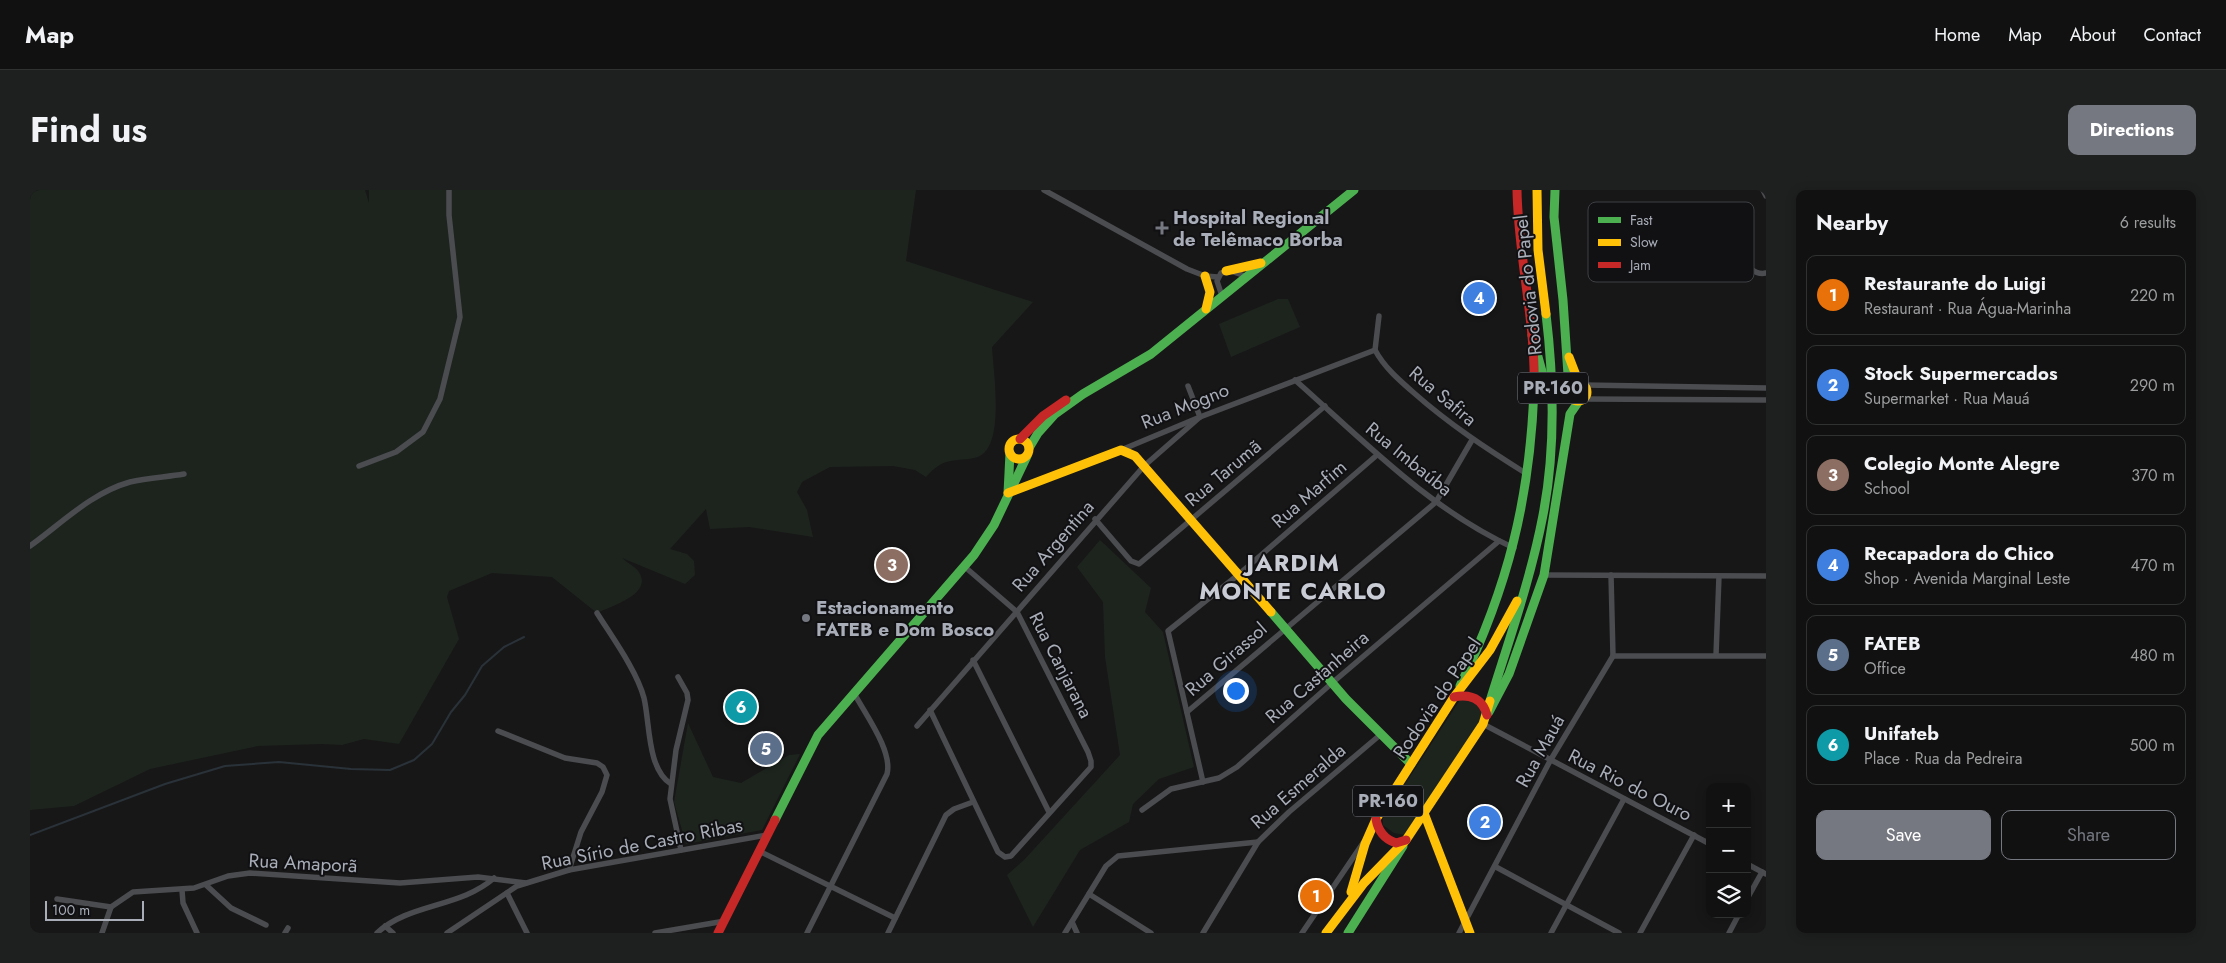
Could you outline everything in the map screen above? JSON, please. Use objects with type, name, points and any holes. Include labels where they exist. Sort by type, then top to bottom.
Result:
[{"type":"main road","points":[[718,933],[818,735],[965,567],[994,525],[1038,434],[1055,414],[1083,394],[1151,354],[1245,276],[1264,263],[1354,190]]},
{"type":"main road","points":[[1454,697],[1485,634],[1499,599],[1514,548],[1528,474],[1534,406],[1532,335],[1522,262],[1517,190]]},
{"type":"main road","name":"Rodovia do Papel","points":[[1326,933],[1364,883],[1406,840],[1485,720],[1526,584],[1543,514],[1553,414],[1552,368],[1538,250],[1537,190]]},
{"type":"main road","points":[[1555,191],[1554,217],[1569,390],[1571,398],[1582,400]]},
{"type":"main road","points":[[1226,271],[1264,263]]},
{"type":"main road","points":[[1205,276],[1210,292],[1206,310]]},
{"type":"main road","points":[[1532,335],[1542,366],[1553,414]]},
{"type":"main road","points":[[1485,720],[1509,674],[1544,575],[1570,414],[1587,394],[1566,350]]},
{"type":"main road","points":[[1569,390],[1572,385],[1582,384]]},
{"type":"main road","points":[[1008,493],[1010,445],[1014,440],[1020,439],[1054,407],[1083,394]]},
{"type":"main road","points":[[1020,439],[1025,441],[1027,455]]},
{"type":"main road","points":[[1121,450],[1135,456],[1332,682],[1380,735],[1412,764]]},
{"type":"main road","name":"Rua Mogno","points":[[1008,493],[1121,450]]},
{"type":"main road","points":[[1010,453],[1016,459],[1022,459],[1027,455]]},
{"type":"main road","points":[[1008,470],[1027,455]]},
{"type":"main road","name":"Rodovia do Papel","points":[[1341,912],[1355,884],[1362,852],[1376,820],[1454,697],[1490,650],[1526,584]]},
{"type":"main road","points":[[1454,697],[1468,695],[1479,699],[1486,707],[1485,720]]},
{"type":"main road","points":[[1424,813],[1470,933]]},
{"type":"main road","points":[[1376,820],[1381,834],[1390,842],[1397,844],[1406,840]]},
{"type":"main road","points":[[1348,933],[1406,840]]},
{"type":"street","points":[[360,466],[396,452],[423,432],[440,399],[460,317],[449,214],[449,190]]},
{"type":"street","points":[[1044,190],[1187,269],[1205,276],[1218,277],[1226,271],[1245,276]]},
{"type":"street","points":[[1763,190],[1766,196]]},
{"type":"street","points":[[1218,277],[1217,281],[1222,296]]},
{"type":"street","points":[[1375,350],[1379,316]]},
{"type":"street","name":"Rua Mogno","points":[[1121,450],[1200,417],[1375,350]]},
{"type":"street","name":"Rua Safira","points":[[1375,350],[1385,365],[1410,389],[1472,440],[1528,474]]},
{"type":"street","name":"Rua Imbaúba","points":[[1295,380],[1377,456],[1436,502],[1499,541],[1514,548]]},
{"type":"street","points":[[1582,384],[1766,388]]},
{"type":"street","points":[[1188,386],[1200,417]]},
{"type":"street","points":[[1582,400],[1766,400]]},
{"type":"street","name":"Rua Tarumã","points":[[1095,520],[1130,561],[1135,564],[1142,563],[1325,406]]},
{"type":"street","name":"Rua Argentina","points":[[917,726],[1144,466],[1200,417]]},
{"type":"street","name":"Rua Girassol","points":[[1187,712],[1284,628],[1436,502],[1472,440]]},
{"type":"street","name":"Rua Marfim","points":[[1187,712],[1168,631],[1377,456]]},
{"type":"street","points":[[30,546],[72,512],[104,494],[130,482],[184,474]]},
{"type":"street","name":"Rua Castanheira","points":[[1142,810],[1171,789],[1220,778],[1238,767],[1332,682],[1499,541]]},
{"type":"street","name":"Rua Canjarana","points":[[965,567],[1017,612],[1092,760],[1091,767],[1049,812]]},
{"type":"street","points":[[1544,575],[1766,576]]},
{"type":"street","points":[[1612,575],[1612,656],[1766,656]]},
{"type":"street","points":[[1716,655],[1719,576]]},
{"type":"street","points":[[598,613],[637,681],[643,697],[656,767],[664,779],[671,784]]},
{"type":"street","name":"Rua Mauá","points":[[1459,933],[1496,867],[1550,761],[1612,656]]},
{"type":"street","points":[[930,710],[998,852],[1005,857],[1012,856],[1049,812],[973,660]]},
{"type":"street","points":[[678,677],[687,693],[688,700],[671,784],[672,812],[681,850]]},
{"type":"street","points":[[807,933],[889,767],[884,748],[854,693]]},
{"type":"street","points":[[1187,712],[1203,782]]},
{"type":"street","name":"Rua Rio do Ouro","points":[[1485,720],[1550,761],[1706,842]]},
{"type":"street","points":[[498,731],[565,758],[597,763],[603,767],[607,775],[602,792],[581,832],[569,870]]},
{"type":"street","name":"Rua Esmeralda","points":[[1089,894],[1106,866],[1118,856],[1258,842],[1289,812],[1380,735]]},
{"type":"street","points":[[1551,933],[1624,799]]},
{"type":"street","points":[[888,933],[946,815],[954,809],[973,802]]},
{"type":"street","points":[[1302,933],[1356,855],[1376,820]]},
{"type":"street","name":"Rua Sírio de Castro Ribas","points":[[446,933],[507,893],[526,883],[569,870],[767,835]]},
{"type":"street","points":[[1640,933],[1694,835]]},
{"type":"street","points":[[1203,933],[1258,842]]},
{"type":"street","points":[[759,851],[895,918]]},
{"type":"street","points":[[1751,866],[1764,873],[1751,893]]},
{"type":"street","points":[[1496,867],[1619,933]]},
{"type":"street","name":"Rua Amaporã","points":[[111,908],[133,892],[182,890],[206,885],[228,876],[250,873],[391,882],[442,878],[494,878],[526,883]]},
{"type":"street","points":[[376,933],[385,926],[411,913],[471,894],[494,878]]},
{"type":"street","points":[[206,885],[231,908],[266,926]]},
{"type":"street","points":[[182,890],[183,903],[197,933]]},
{"type":"street","points":[[507,893],[527,933]]},
{"type":"street","points":[[1065,933],[1089,894],[1151,933]]},
{"type":"street","points":[[57,900],[111,908],[102,933]]},
{"type":"street","points":[[1728,933],[1737,918]]},
{"type":"street","points":[[655,933],[725,920]]},
{"type":"street","points":[[1072,922],[1078,933]]},
{"type":"street","points":[[385,926],[393,933]]},
{"type":"shaded area","points":[[30,190],[365,190],[369,203],[369,190],[916,190],[906,261],[1033,302],[992,347],[996,410],[991,442],[984,453],[974,458],[943,463],[926,477],[915,470],[893,466],[830,467],[802,482],[797,492],[807,510],[813,537],[749,527],[710,529],[706,509],[670,549],[687,554],[694,561],[695,575],[685,584],[622,558],[639,572],[642,581],[640,588],[628,599],[597,613],[552,577],[492,573],[449,591],[447,597],[459,639],[399,744],[364,739],[342,745],[258,746],[150,769],[74,806],[30,810]]},
{"type":"shaded area","points":[[1278,299],[1288,299],[1300,327],[1231,357],[1219,324]]},
{"type":"shaded area","points":[[1100,540],[1151,588],[1145,612],[1163,632],[1194,767],[1159,779],[1133,804],[1129,822],[1080,850],[1033,927],[1007,875],[1024,860],[1120,755],[1105,657],[1103,602],[1077,567]]},
{"type":"shaded area","points":[[1460,700],[1476,700],[1486,713],[1406,835],[1394,833],[1383,825],[1383,818]]},
{"type":"shaded area","points":[[688,723],[713,777],[741,783],[789,755],[800,754],[762,830],[686,844],[674,802]]},
{"type":"waterway","points":[[30,835],[165,784],[225,766],[279,762],[351,769],[390,770],[414,760],[432,744],[482,666],[504,647],[524,637]]},
{"type":"traffic: fast","points":[[1029,448],[1038,433],[1055,414],[1083,394],[1151,354],[1354,190]]},
{"type":"traffic: fast","points":[[1555,190],[1554,217],[1563,300],[1569,390]]},
{"type":"traffic: fast","points":[[1490,701],[1532,562],[1547,490],[1552,440],[1552,389],[1546,314]]},
{"type":"traffic: fast","points":[[1532,335],[1549,397]]},
{"type":"traffic: fast","points":[[1460,686],[1491,613],[1514,542],[1528,468],[1534,389]]},
{"type":"traffic: fast","points":[[1489,712],[1509,674],[1544,575],[1570,414],[1579,401]]},
{"type":"traffic: fast","points":[[1008,493],[1010,453]]},
{"type":"traffic: fast","points":[[775,820],[818,735],[974,555],[994,525],[1027,456]]},
{"type":"traffic: fast","points":[[1271,612],[1346,699],[1411,764]]},
{"type":"traffic: fast","points":[[1348,933],[1403,846]]},
{"type":"traffic: slow","points":[[1537,190],[1538,250],[1546,314]]},
{"type":"traffic: slow","points":[[1226,271],[1261,263]]},
{"type":"traffic: slow","points":[[1205,276],[1210,292],[1206,309]]},
{"type":"traffic: slow","points":[[1569,357],[1579,383]]},
{"type":"traffic: slow","points":[[1578,383],[1584,386],[1587,392],[1584,398],[1578,401],[1572,398],[1569,392],[1572,386],[1578,383]]},
{"type":"traffic: slow","points":[[1019,439],[1026,442],[1029,449],[1026,456],[1019,459],[1012,456],[1009,449],[1012,442],[1019,439]]},
{"type":"traffic: slow","points":[[1008,493],[1121,450],[1135,456],[1271,612]]},
{"type":"traffic: slow","points":[[1351,892],[1365,844],[1376,819],[1454,697],[1490,650],[1517,601]]},
{"type":"traffic: slow","points":[[1326,933],[1364,883],[1406,840],[1483,724],[1490,701]]},
{"type":"traffic: slow","points":[[1424,813],[1470,933]]},
{"type":"traffic: jam","points":[[1517,190],[1520,240],[1530,314],[1534,389]]},
{"type":"traffic: jam","points":[[1020,439],[1043,416],[1066,400]]},
{"type":"traffic: jam","points":[[1454,697],[1465,696],[1475,698],[1485,709],[1487,715]]},
{"type":"traffic: jam","points":[[1376,819],[1378,827],[1385,837],[1396,843],[1406,840]]},
{"type":"traffic: jam","points":[[718,933],[775,820]]},
{"type":"place","name":"Hospital Regional de Telêmaco Borba","points":[[1162,228]]},
{"type":"place","name":"Recapadora do Chico","points":[[1479,298]]},
{"type":"place","name":"Colegio Monte Alegre","points":[[892,565]]},
{"type":"place","name":"Estacionamento FATEB e Dom Bosco","points":[[806,618]]},
{"type":"place","name":"Unifateb","points":[[741,707]]},
{"type":"place","name":"FATEB","points":[[766,749]]},
{"type":"place","name":"Stock Supermercados","points":[[1485,822]]},
{"type":"place","name":"Restaurante do Luigi","points":[[1316,896]]},
{"type":"district","name":"JARDIM MONTE CARLO","points":[[1293,576]]}]
